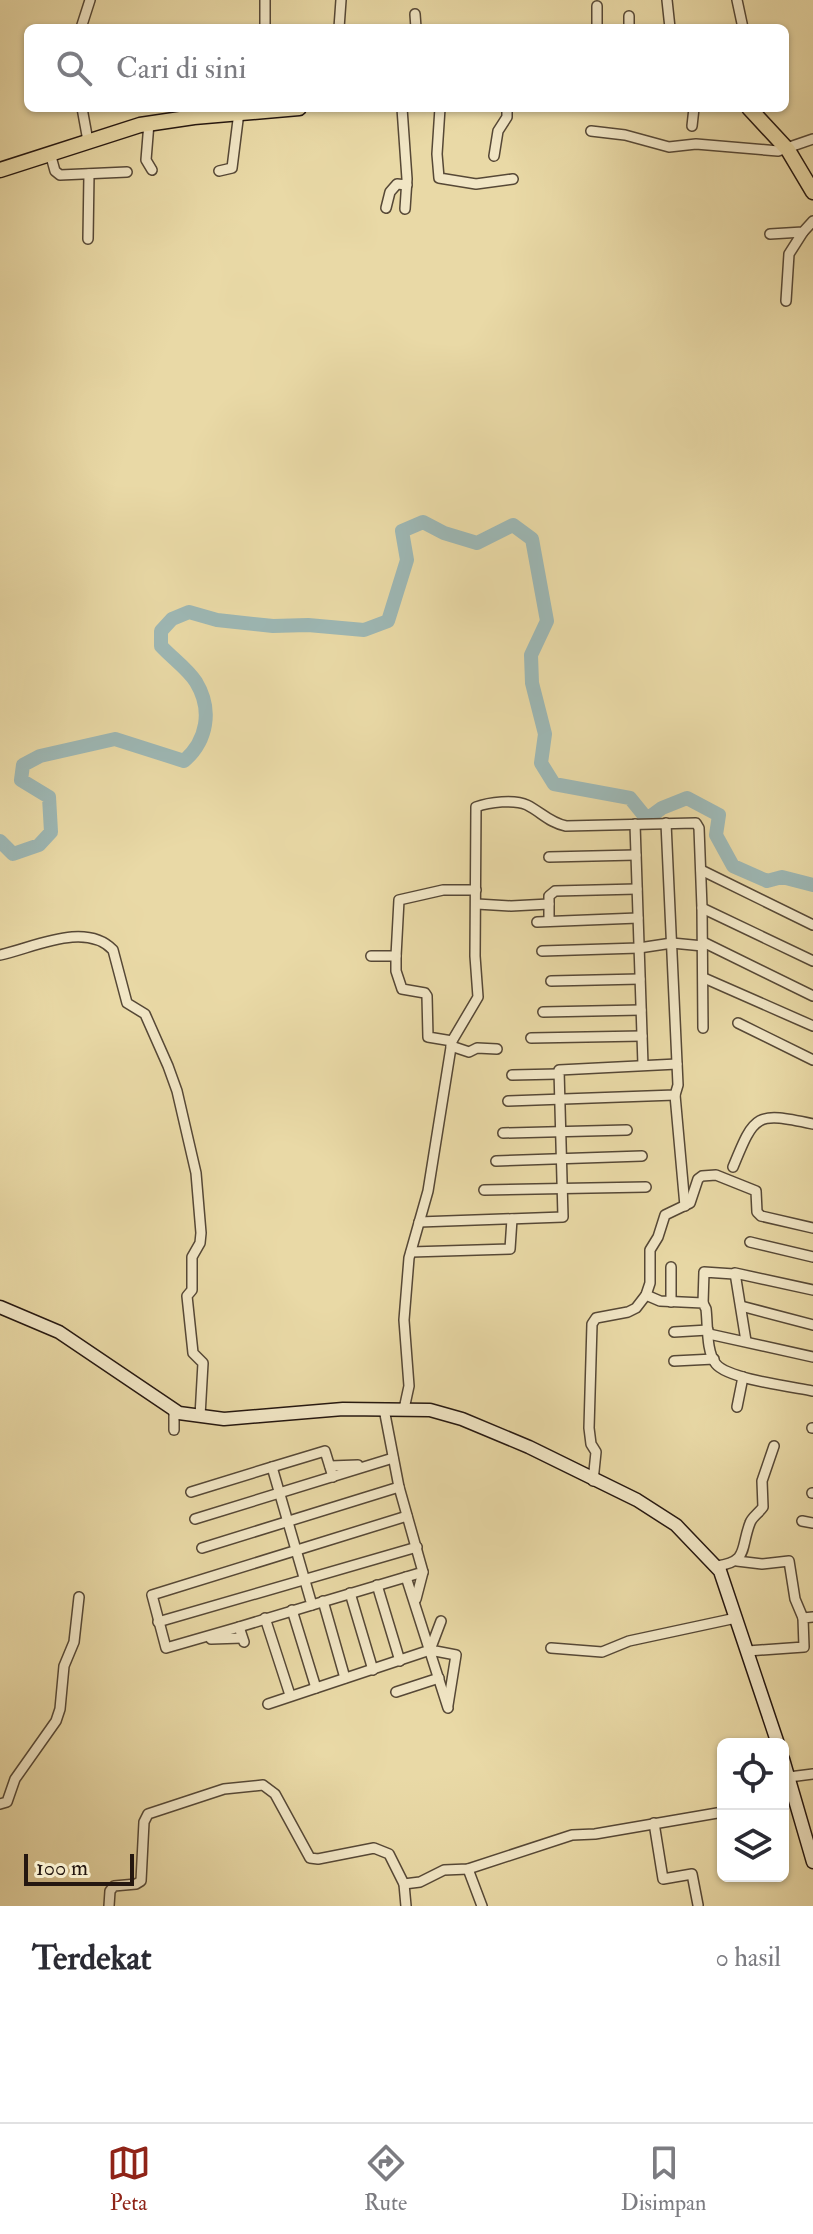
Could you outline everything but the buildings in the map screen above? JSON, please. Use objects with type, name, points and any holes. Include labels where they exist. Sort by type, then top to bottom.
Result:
[{"type":"main road","points":[[0,170],[149,123],[239,112]]},
{"type":"main road","points":[[753,112],[788,150],[813,192]]},
{"type":"street","points":[[82,24],[90,0]]},
{"type":"street","points":[[265,0],[265,24]]},
{"type":"street","points":[[339,24],[341,0]]},
{"type":"street","points":[[667,0],[670,24]]},
{"type":"street","points":[[737,0],[742,24]]},
{"type":"street","points":[[597,6],[597,24]]},
{"type":"street","points":[[415,14],[416,24]]},
{"type":"street","points":[[629,16],[629,24]]},
{"type":"street","points":[[83,112],[88,141]]},
{"type":"street","points":[[219,171],[232,168],[239,112]]},
{"type":"street","points":[[402,112],[407,185],[405,209]]},
{"type":"street","points":[[440,112],[439,178],[476,184],[513,179]]},
{"type":"street","points":[[494,156],[498,131],[507,112]]},
{"type":"street","points":[[692,126],[694,112]]},
{"type":"street","points":[[149,123],[146,160],[152,170]]},
{"type":"street","points":[[591,131],[625,135],[669,147],[696,144],[788,150],[813,139]]},
{"type":"street","points":[[50,153],[58,174],[127,172]]},
{"type":"street","points":[[88,239],[89,174]]},
{"type":"street","points":[[386,208],[393,188],[397,184],[407,185]]},
{"type":"street","points":[[786,301],[789,254],[813,221]]},
{"type":"street","points":[[770,234],[803,232]]},
{"type":"street","points":[[404,1409],[409,1386],[404,1320],[411,1252],[428,1191],[451,1043],[478,997],[475,810],[478,806],[524,803],[557,824],[566,826],[691,822],[698,826],[703,1028]]},
{"type":"street","points":[[666,823],[678,1085],[675,1095],[685,1206]]},
{"type":"street","points":[[635,824],[643,1065]]},
{"type":"street","points":[[549,857],[636,855]]},
{"type":"street","points":[[701,870],[813,925]]},
{"type":"street","points":[[549,921],[549,896],[555,891],[637,889]]},
{"type":"street","points":[[476,890],[443,890],[399,900],[396,971],[402,989],[427,996],[428,1037],[469,1052],[477,1048],[497,1049]]},
{"type":"street","points":[[477,904],[549,904]]},
{"type":"street","points":[[702,908],[813,961]]},
{"type":"street","points":[[537,922],[638,918]]},
{"type":"street","points":[[0,955],[69,938],[98,940],[108,945],[113,950],[127,1003],[145,1014],[168,1066],[185,1118],[198,1186],[201,1233],[200,1243],[192,1257],[192,1290],[187,1296],[193,1353],[203,1363],[200,1416]]},
{"type":"street","points":[[542,951],[703,944],[813,996]]},
{"type":"street","points":[[371,956],[396,956]]},
{"type":"street","points":[[704,978],[813,1026]]},
{"type":"street","points":[[551,981],[640,979]]},
{"type":"street","points":[[543,1012],[641,1010]]},
{"type":"street","points":[[738,1023],[813,1060]]},
{"type":"street","points":[[531,1038],[642,1036]]},
{"type":"street","points":[[419,1222],[563,1217],[559,1070],[677,1064]]},
{"type":"street","points":[[512,1075],[558,1074]]},
{"type":"street","points":[[508,1101],[675,1095]]},
{"type":"street","points":[[733,1167],[748,1130],[757,1121],[775,1116],[813,1124]]},
{"type":"street","points":[[503,1133],[627,1130]]},
{"type":"street","points":[[496,1161],[642,1156]]},
{"type":"street","points":[[593,1481],[596,1452],[591,1444],[589,1428],[592,1324],[596,1318],[617,1316],[636,1308],[646,1295],[650,1283],[650,1250],[665,1215],[685,1206],[692,1199],[698,1179],[716,1175],[756,1191],[757,1212],[761,1216],[813,1228]]},
{"type":"street","points":[[484,1190],[646,1187]]},
{"type":"street","points":[[411,1252],[510,1249],[512,1219]]},
{"type":"street","points":[[750,1242],[813,1257]]},
{"type":"street","points":[[671,1267],[671,1302]]},
{"type":"street","points":[[813,1290],[740,1272],[704,1272],[703,1303],[714,1359],[723,1369],[743,1377],[813,1391]]},
{"type":"street","points":[[734,1274],[746,1341]]},
{"type":"street","points":[[646,1295],[660,1301],[703,1303]]},
{"type":"street","points":[[741,1306],[813,1325]]},
{"type":"street","points":[[0,1307],[59,1332],[174,1410],[224,1419],[384,1409],[430,1410],[462,1419],[529,1447],[637,1500],[676,1525],[717,1566],[776,1738]]},
{"type":"street","points":[[674,1332],[709,1332],[813,1357]]},
{"type":"street","points":[[674,1361],[714,1359]]},
{"type":"street","points":[[737,1407],[743,1377]]},
{"type":"street","points":[[384,1409],[399,1487],[423,1572],[415,1600]]},
{"type":"street","points":[[174,1410],[174,1430]]},
{"type":"street","points":[[737,1561],[750,1522],[763,1507],[762,1481],[774,1446]]},
{"type":"street","points":[[191,1492],[325,1451],[333,1477]]},
{"type":"street","points":[[195,1519],[393,1458]]},
{"type":"street","points":[[330,1466],[371,1465]]},
{"type":"street","points":[[272,1467],[312,1605]]},
{"type":"street","points":[[202,1548],[399,1487]]},
{"type":"street","points":[[407,1516],[155,1592],[151,1598],[166,1648],[423,1572]]},
{"type":"street","points":[[158,1622],[417,1547]]},
{"type":"street","points":[[717,1566],[737,1561],[762,1564],[789,1561],[795,1599],[808,1618],[809,1644],[801,1648],[748,1651]]},
{"type":"street","points":[[268,1704],[430,1650],[456,1655],[448,1708],[430,1650],[415,1600],[406,1577]]},
{"type":"street","points":[[377,1585],[400,1661]]},
{"type":"street","points":[[350,1593],[373,1670]]},
{"type":"street","points":[[0,1804],[7,1802],[15,1779],[56,1721],[64,1666],[74,1642],[79,1597]]},
{"type":"street","points":[[323,1601],[345,1678]]},
{"type":"street","points":[[292,1610],[316,1688]]},
{"type":"street","points":[[265,1618],[290,1695]]},
{"type":"street","points":[[551,1648],[602,1652],[629,1641],[736,1618]]},
{"type":"street","points":[[430,1650],[441,1621]]},
{"type":"street","points":[[199,1640],[243,1640],[239,1627]]},
{"type":"street","points":[[396,1692],[439,1678]]},
{"type":"street","points":[[789,1777],[813,1774]]},
{"type":"street","points":[[109,1906],[110,1891],[114,1886],[141,1881],[144,1822],[148,1814],[224,1789],[263,1785],[275,1794],[310,1858],[366,1849],[383,1851],[393,1860],[404,1884],[406,1906]]},
{"type":"street","points":[[789,1801],[813,1862]]},
{"type":"street","points":[[404,1884],[420,1882],[444,1870],[468,1869],[572,1835],[595,1834],[717,1813]]},
{"type":"street","points":[[654,1823],[663,1879],[692,1874],[698,1905]]},
{"type":"street","points":[[468,1869],[482,1906]]},
{"type":"waterway","points":[[0,841],[13,854],[39,845],[51,832],[49,797],[21,780],[23,765],[40,756],[115,739],[184,761],[192,753],[205,724],[205,703],[193,677],[161,646],[161,631],[172,619],[189,612],[217,620],[273,626],[308,625],[364,630],[388,621],[407,560],[402,531],[423,522],[444,533],[477,543],[513,525],[532,539],[547,621],[531,655],[532,683],[545,734],[541,763],[554,784],[630,798],[647,819],[662,808],[687,798],[719,815],[716,835],[733,866],[767,881],[782,877],[813,885]]}]
